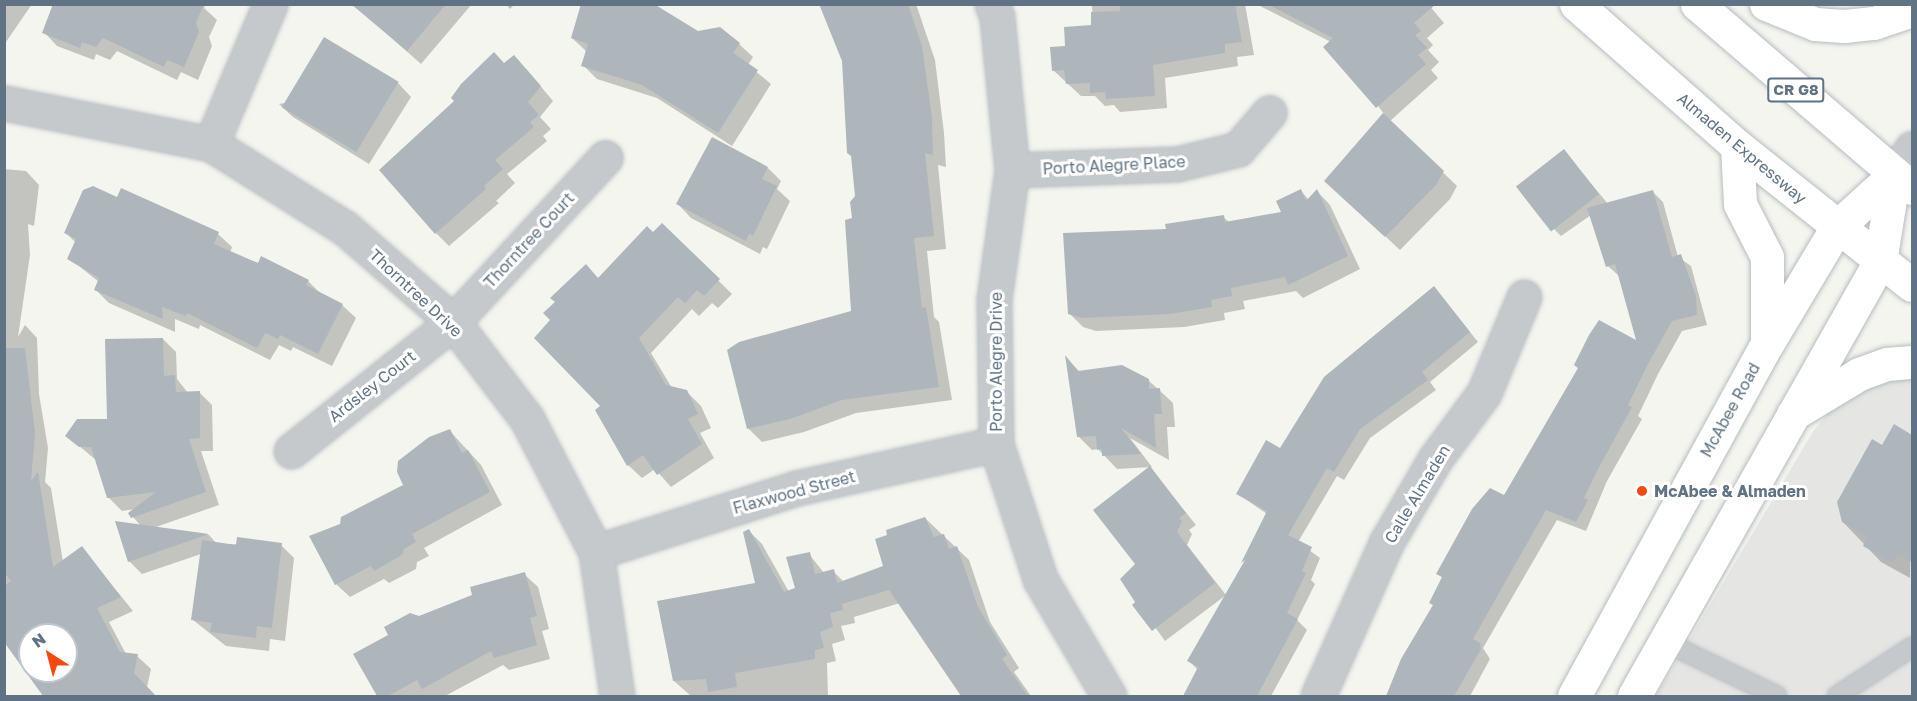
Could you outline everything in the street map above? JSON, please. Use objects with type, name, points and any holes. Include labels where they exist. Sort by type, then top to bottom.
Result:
[{"type":"street","points":[[211,144],[270,4]]},
{"type":"street","name":"Porto Alegre Drive","points":[[992,4],[997,17],[1012,170],[994,300],[996,444],[1040,579],[1109,696]]},
{"type":"street","name":"Almaden Expressway","points":[[1576,4],[1737,146],[1912,285]]},
{"type":"street","name":"CR G8","points":[[1697,4],[1903,181]]},
{"type":"street","points":[[1766,4],[1815,24],[1844,26],[1874,23],[1912,10]]},
{"type":"street","name":"Thorntree Drive","points":[[4,103],[211,144],[345,228],[453,322],[528,419],[596,552],[617,696]]},
{"type":"street","name":"Porto Alegre Place","points":[[1012,170],[1177,164],[1238,149],[1269,113]]},
{"type":"street","points":[[1737,146],[1740,204],[1767,256],[1767,344]]},
{"type":"street","points":[[1634,696],[1880,261],[1912,148]]},
{"type":"street","name":"Thorntree Court","points":[[453,322],[605,158]]},
{"type":"street","name":"McAbee Road","points":[[1574,696],[1767,344],[1837,227],[1903,181]]},
{"type":"street","name":"Calle Almaden","points":[[1318,696],[1386,543],[1435,459],[1484,393],[1524,297]]},
{"type":"street","name":"Ardsley Court","points":[[291,451],[453,322]]},
{"type":"street","points":[[1793,414],[1859,374],[1887,364],[1912,362]]},
{"type":"street","name":"Flaxwood Street","points":[[596,552],[796,488],[996,444]]},
{"type":"lane","points":[[1665,642],[1777,696]]},
{"type":"lane","points":[[1837,696],[1912,647]]},
{"type":"shaded area","points":[[1882,370],[1912,379],[1912,696],[1656,696],[1814,430],[1847,390]]},
{"type":"building","points":[[53,4],[204,4],[196,23],[199,32],[184,67],[167,60],[164,67],[103,38],[96,47],[82,42],[80,48],[42,33]]},
{"type":"building","points":[[351,4],[446,4],[407,51]]},
{"type":"building","points":[[581,4],[654,4],[698,31],[720,27],[740,43],[733,53],[758,70],[718,133],[642,85],[581,66],[588,44],[571,38]]},
{"type":"building","points":[[819,4],[908,4],[922,46],[932,118],[933,155],[925,153],[934,236],[914,238],[922,308],[926,307],[939,387],[842,400],[790,419],[747,429],[727,350],[739,342],[851,311],[845,220],[852,218],[850,202],[855,196],[851,156],[847,153],[842,61]]},
{"type":"building","points":[[1120,4],[1235,4],[1242,42],[1225,44],[1225,53],[1153,65],[1155,96],[1106,99],[1105,92],[1090,93],[1090,83],[1066,84],[1064,70],[1052,71],[1050,47],[1065,46],[1064,27],[1091,25],[1091,12],[1120,11]]},
{"type":"building","points":[[1267,4],[1436,4],[1414,23],[1421,31],[1415,35],[1427,48],[1418,55],[1426,64],[1376,108],[1323,47],[1333,38]]},
{"type":"building","points":[[324,37],[399,82],[356,152],[282,107]]},
{"type":"building","points":[[494,52],[504,63],[514,55],[541,86],[528,102],[539,115],[530,122],[534,127],[495,160],[503,169],[484,186],[486,189],[435,234],[379,170],[454,101],[451,98],[461,84]]},
{"type":"building","points":[[1383,113],[1444,171],[1436,185],[1385,237],[1324,181]]},
{"type":"building","points":[[712,137],[768,167],[762,179],[777,186],[753,236],[749,234],[746,241],[676,204]]},
{"type":"building","points":[[1564,149],[1599,194],[1551,231],[1516,187]]},
{"type":"building","points":[[93,186],[117,197],[121,188],[219,232],[214,244],[258,263],[261,256],[309,280],[306,285],[343,304],[318,354],[280,335],[278,339],[265,333],[257,348],[187,313],[186,316],[162,307],[163,319],[94,290],[99,278],[67,259],[76,239],[64,233],[83,190]]},
{"type":"building","points":[[1301,189],[1306,201],[1317,189],[1348,256],[1288,285],[1285,277],[1231,288],[1232,296],[1211,300],[1212,307],[1170,314],[1082,318],[1068,314],[1063,233],[1166,229],[1165,224],[1224,215],[1225,222],[1281,212],[1276,201]]},
{"type":"building","points":[[1653,190],[1672,257],[1681,254],[1696,296],[1697,315],[1672,321],[1628,405],[1632,407],[1597,471],[1584,498],[1588,500],[1576,522],[1546,510],[1473,639],[1480,643],[1481,649],[1454,696],[1386,696],[1401,659],[1433,605],[1429,603],[1442,577],[1436,574],[1472,509],[1490,488],[1504,495],[1578,368],[1574,365],[1599,320],[1636,340],[1615,264],[1606,267],[1587,208]]},
{"type":"building","points":[[662,223],[720,279],[704,296],[697,290],[685,303],[678,297],[639,338],[666,385],[687,390],[698,414],[688,419],[702,444],[657,475],[643,455],[627,466],[595,410],[600,406],[534,338],[550,320],[543,313],[555,302],[550,298],[586,264],[598,278],[647,226],[653,232]]},
{"type":"building","points":[[1434,286],[1470,332],[1422,372],[1428,380],[1360,429],[1334,472],[1327,468],[1288,535],[1312,547],[1302,571],[1306,573],[1287,613],[1298,619],[1257,696],[1183,696],[1198,667],[1187,661],[1245,560],[1241,563],[1267,511],[1236,494],[1266,440],[1280,448],[1324,377]]},
{"type":"building","points":[[163,338],[164,376],[175,375],[176,392],[200,391],[200,438],[189,439],[206,492],[131,518],[128,513],[156,492],[107,498],[91,447],[79,447],[65,436],[77,419],[107,419],[105,339]]},
{"type":"building","points":[[4,348],[25,348],[35,433],[31,481],[38,472],[53,567],[82,546],[121,597],[97,608],[120,652],[138,654],[134,673],[156,696],[43,696],[34,683],[78,683],[78,623],[18,623],[18,661],[4,642],[4,586],[11,581],[4,572]]},
{"type":"building","points":[[1065,355],[1078,371],[1122,365],[1149,379],[1149,389],[1160,388],[1162,414],[1154,414],[1156,448],[1121,428],[1141,454],[1102,456],[1102,449],[1097,450],[1096,436],[1077,437]]},
{"type":"building","points":[[1894,424],[1912,435],[1912,562],[1898,554],[1893,563],[1863,546],[1867,537],[1842,522],[1837,502],[1872,439],[1882,445]]},
{"type":"building","points":[[450,429],[462,453],[468,450],[490,492],[412,534],[416,542],[404,549],[402,555],[374,571],[371,566],[335,585],[309,536],[340,524],[341,517],[403,485],[397,472],[398,461],[429,437]]},
{"type":"building","points":[[1150,466],[1186,513],[1179,518],[1182,521],[1177,532],[1215,583],[1152,631],[1132,605],[1135,602],[1120,579],[1135,564],[1093,510]]},
{"type":"building","points":[[925,517],[934,537],[944,534],[949,549],[957,546],[978,607],[1007,655],[1002,659],[1028,696],[961,696],[889,590],[842,604],[843,610],[830,613],[833,627],[820,632],[824,648],[815,650],[815,659],[735,673],[737,687],[708,692],[706,679],[673,681],[657,601],[755,583],[743,532],[749,529],[784,592],[795,588],[786,557],[810,552],[815,574],[834,569],[837,583],[883,566],[875,539],[887,535],[886,530]]},
{"type":"building","points":[[115,521],[209,534],[128,562]]},
{"type":"building","points":[[237,537],[282,543],[272,628],[257,626],[256,638],[210,632],[212,623],[191,620],[202,540],[236,545]]},
{"type":"building","points":[[525,572],[537,616],[530,618],[537,645],[494,658],[491,651],[422,689],[417,680],[388,696],[377,696],[353,654],[388,635],[384,627],[410,613],[419,616],[472,595],[470,587]]},
{"type":"place","name":"McAbee & Almaden","points":[[1642,491]]}]
